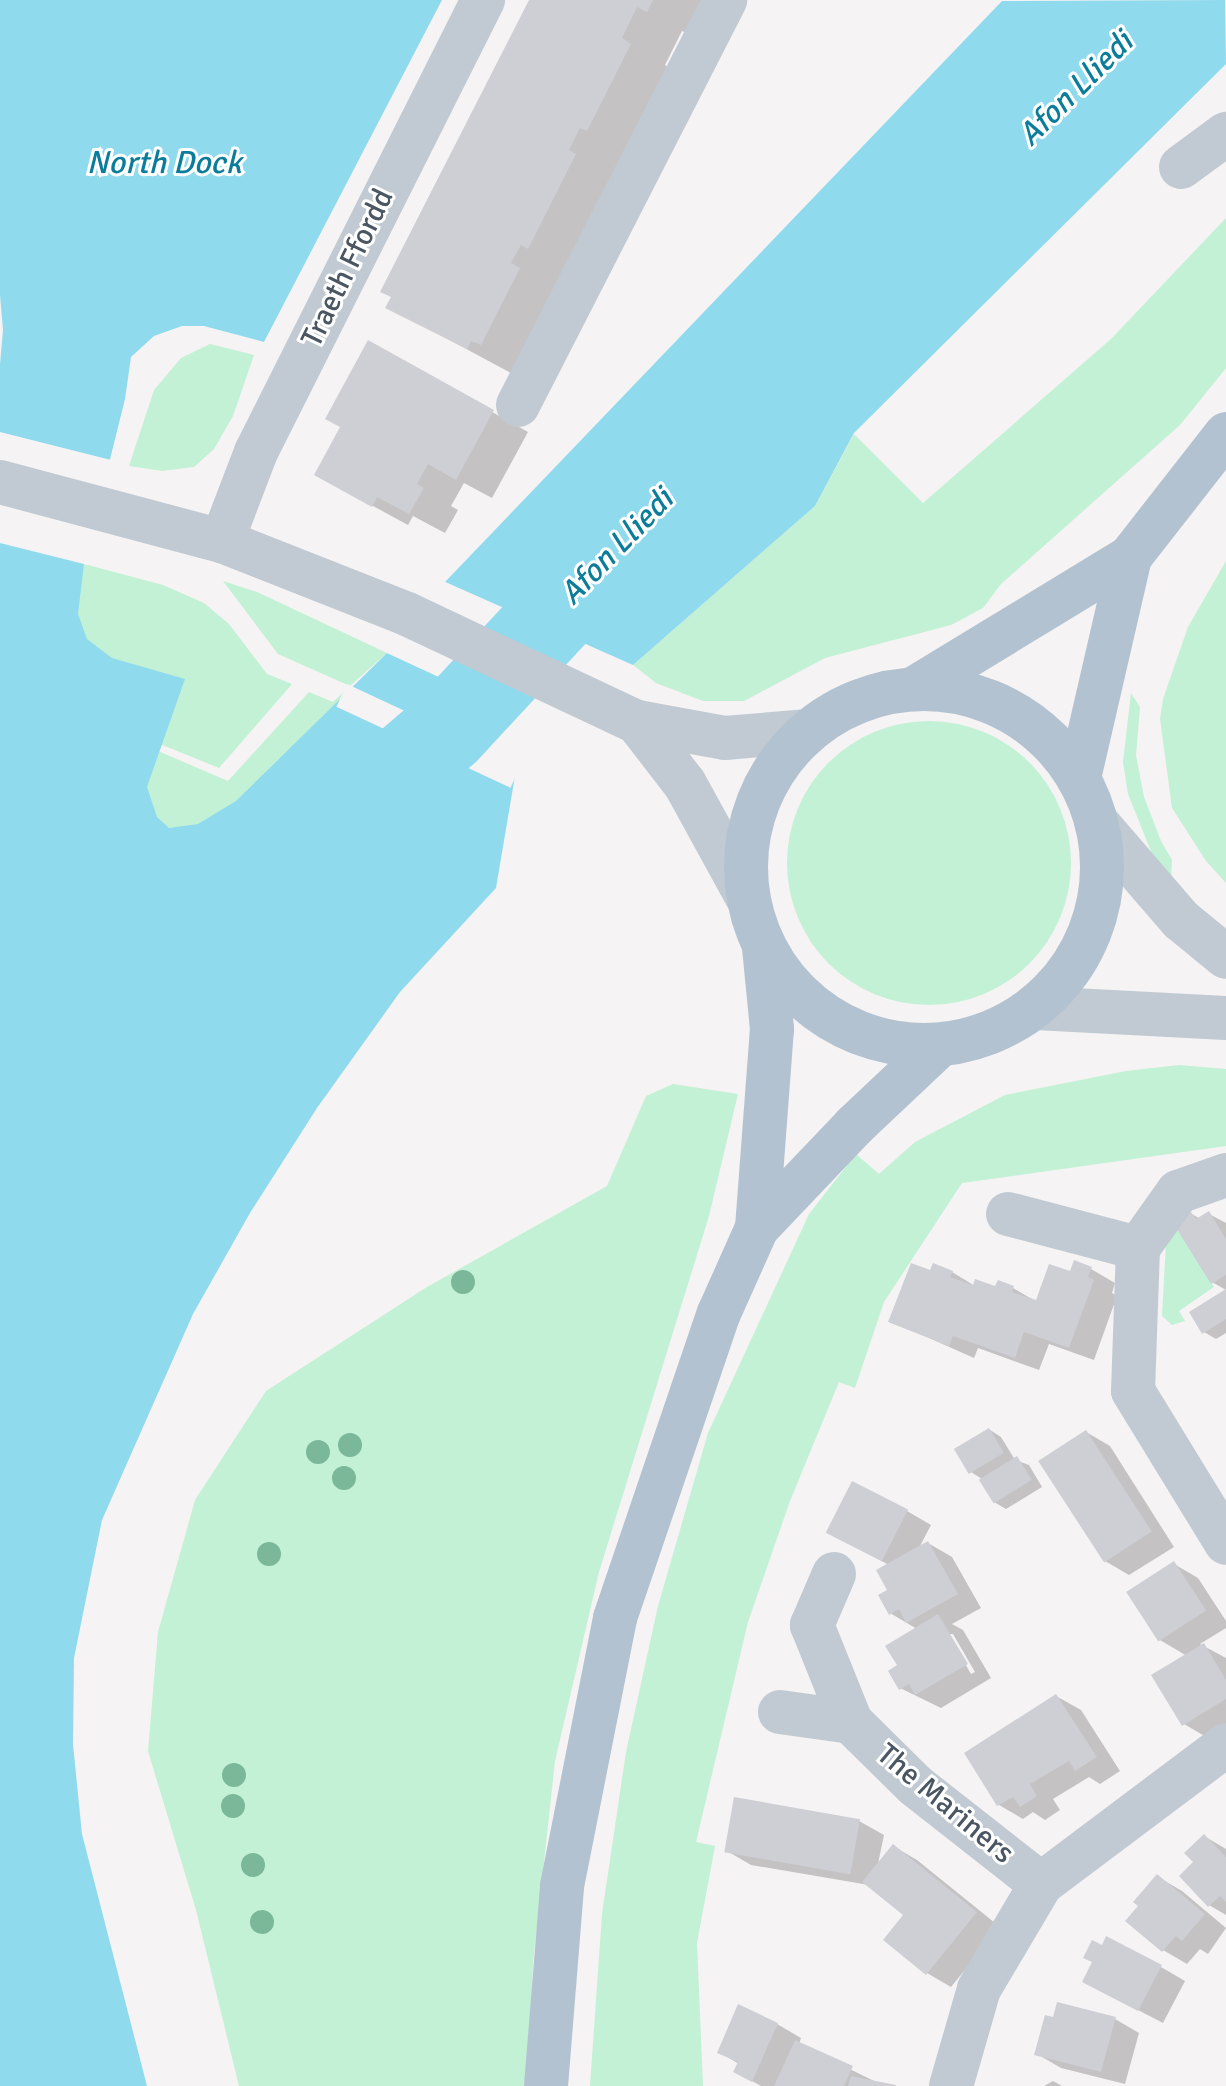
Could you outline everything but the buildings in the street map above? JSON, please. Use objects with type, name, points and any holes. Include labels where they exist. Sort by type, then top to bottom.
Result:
[{"type":"main road","points":[[913,689],[1130,557],[1226,434]]},
{"type":"main road","points":[[1079,778],[1130,557]]},
{"type":"main road","points":[[757,1228],[772,1029],[764,948],[747,897],[746,844],[760,793],[786,752],[822,719],[865,698],[913,689],[962,693],[1008,709],[1048,738],[1079,778],[1098,824],[1103,873],[1095,923],[1071,970],[1036,1008],[990,1034],[939,1046],[886,1042],[837,1024],[794,991],[764,948]]},
{"type":"main road","points":[[546,2086],[562,1886],[615,1618],[719,1313],[757,1228],[854,1126],[939,1046]]},
{"type":"street","name":"Traeth Ffordd","points":[[222,541],[256,452],[483,0]]},
{"type":"street","points":[[518,405],[725,0]]},
{"type":"street","points":[[1181,167],[1226,134]]},
{"type":"street","points":[[0,482],[222,541],[407,614],[637,722],[725,738],[809,731]]},
{"type":"street","points":[[637,722],[685,784],[747,897]]},
{"type":"street","points":[[1098,824],[1181,920],[1226,957]]},
{"type":"street","points":[[1036,1008],[1226,1018]]},
{"type":"street","points":[[1226,1175],[1178,1192],[1138,1248],[1133,1391],[1226,1543]]},
{"type":"street","points":[[1008,1214],[1138,1248]]},
{"type":"street","name":"The Mariners","points":[[834,1574],[812,1625],[851,1722],[916,1786],[1041,1884]]},
{"type":"street","name":"The Mariners","points":[[780,1712],[851,1722]]},
{"type":"street","name":"The Mariners","points":[[951,2086],[979,1989],[1041,1884],[1221,1758]]},
{"type":"green space","points":[[1226,218],[1226,368],[1180,425],[1001,584],[983,608],[951,625],[825,658],[744,701],[703,701],[656,683],[633,665],[815,506],[854,434],[923,503],[1111,339]]},
{"type":"green space","points":[[210,344],[254,355],[233,416],[214,449],[194,467],[162,471],[129,466],[154,390],[181,358]]},
{"type":"green space","points":[[1226,561],[1226,883],[1206,861],[1172,808],[1160,719],[1163,699],[1188,627]]},
{"type":"green space","points":[[84,564],[163,585],[204,603],[229,624],[267,674],[292,684],[219,768],[160,744],[158,751],[228,781],[309,692],[333,702],[350,686],[278,654],[223,581],[257,592],[387,653],[351,685],[187,898],[34,732]]},
{"type":"green space","points":[[1131,693],[1140,707],[1136,755],[1144,797],[1172,860],[1171,880],[1152,854],[1128,794],[1123,762]]},
{"type":"green space","points":[[929,721],[957,724],[983,732],[1008,745],[1029,763],[1047,784],[1060,809],[1068,835],[1071,863],[1068,891],[1060,917],[1047,942],[1029,963],[1008,981],[983,994],[957,1002],[929,1005],[901,1002],[875,994],[850,981],[829,963],[811,942],[798,917],[790,891],[787,863],[790,835],[798,809],[811,784],[829,763],[850,745],[875,732],[901,724]]},
{"type":"green space","points":[[1179,1065],[1226,1069],[1226,1146],[962,1183],[884,1302],[855,1388],[839,1382],[790,1501],[748,1622],[696,1842],[715,1846],[697,1943],[703,2086],[590,2086],[602,1914],[626,1752],[658,1606],[708,1433],[809,1214],[856,1154],[879,1174],[915,1142],[1005,1095],[1126,1071]]},
{"type":"green space","points":[[673,1084],[738,1094],[709,1216],[599,1572],[555,1761],[533,1963],[528,2086],[239,2086],[196,1910],[148,1751],[158,1632],[195,1500],[266,1391],[427,1287],[607,1186],[646,1096]]},
{"type":"green space","points":[[1173,1223],[1214,1287],[1179,1311],[1185,1321],[1172,1325],[1162,1316],[1166,1242]]},
{"type":"water","name":"North Dock","points":[[0,0],[442,0],[264,342],[204,326],[182,326],[154,336],[131,357],[125,399],[84,564],[78,614],[87,639],[112,658],[185,679],[147,787],[157,817],[169,828],[198,824],[236,801],[387,653],[497,704],[463,738],[517,764],[496,888],[400,992],[317,1108],[250,1213],[193,1314],[102,1520],[74,1658],[73,1744],[82,1834],[147,2086],[0,2086],[0,364],[3,330],[0,295]]},
{"type":"water","points":[[1225,0],[1226,64],[854,433],[815,506],[633,665],[445,582],[1002,1]]},
{"type":"pier","points":[[0,432],[115,461],[88,565],[0,543]]},
{"type":"pier","points":[[445,582],[633,666],[632,669],[443,586]]},
{"type":"pier","points":[[389,649],[499,700],[501,705],[383,651]]},
{"type":"pier","points":[[347,684],[521,765],[510,788],[336,707]]},
{"type":"waterway","name":"Afon Lliedi","points":[[392,777],[447,730],[624,539]]}]
